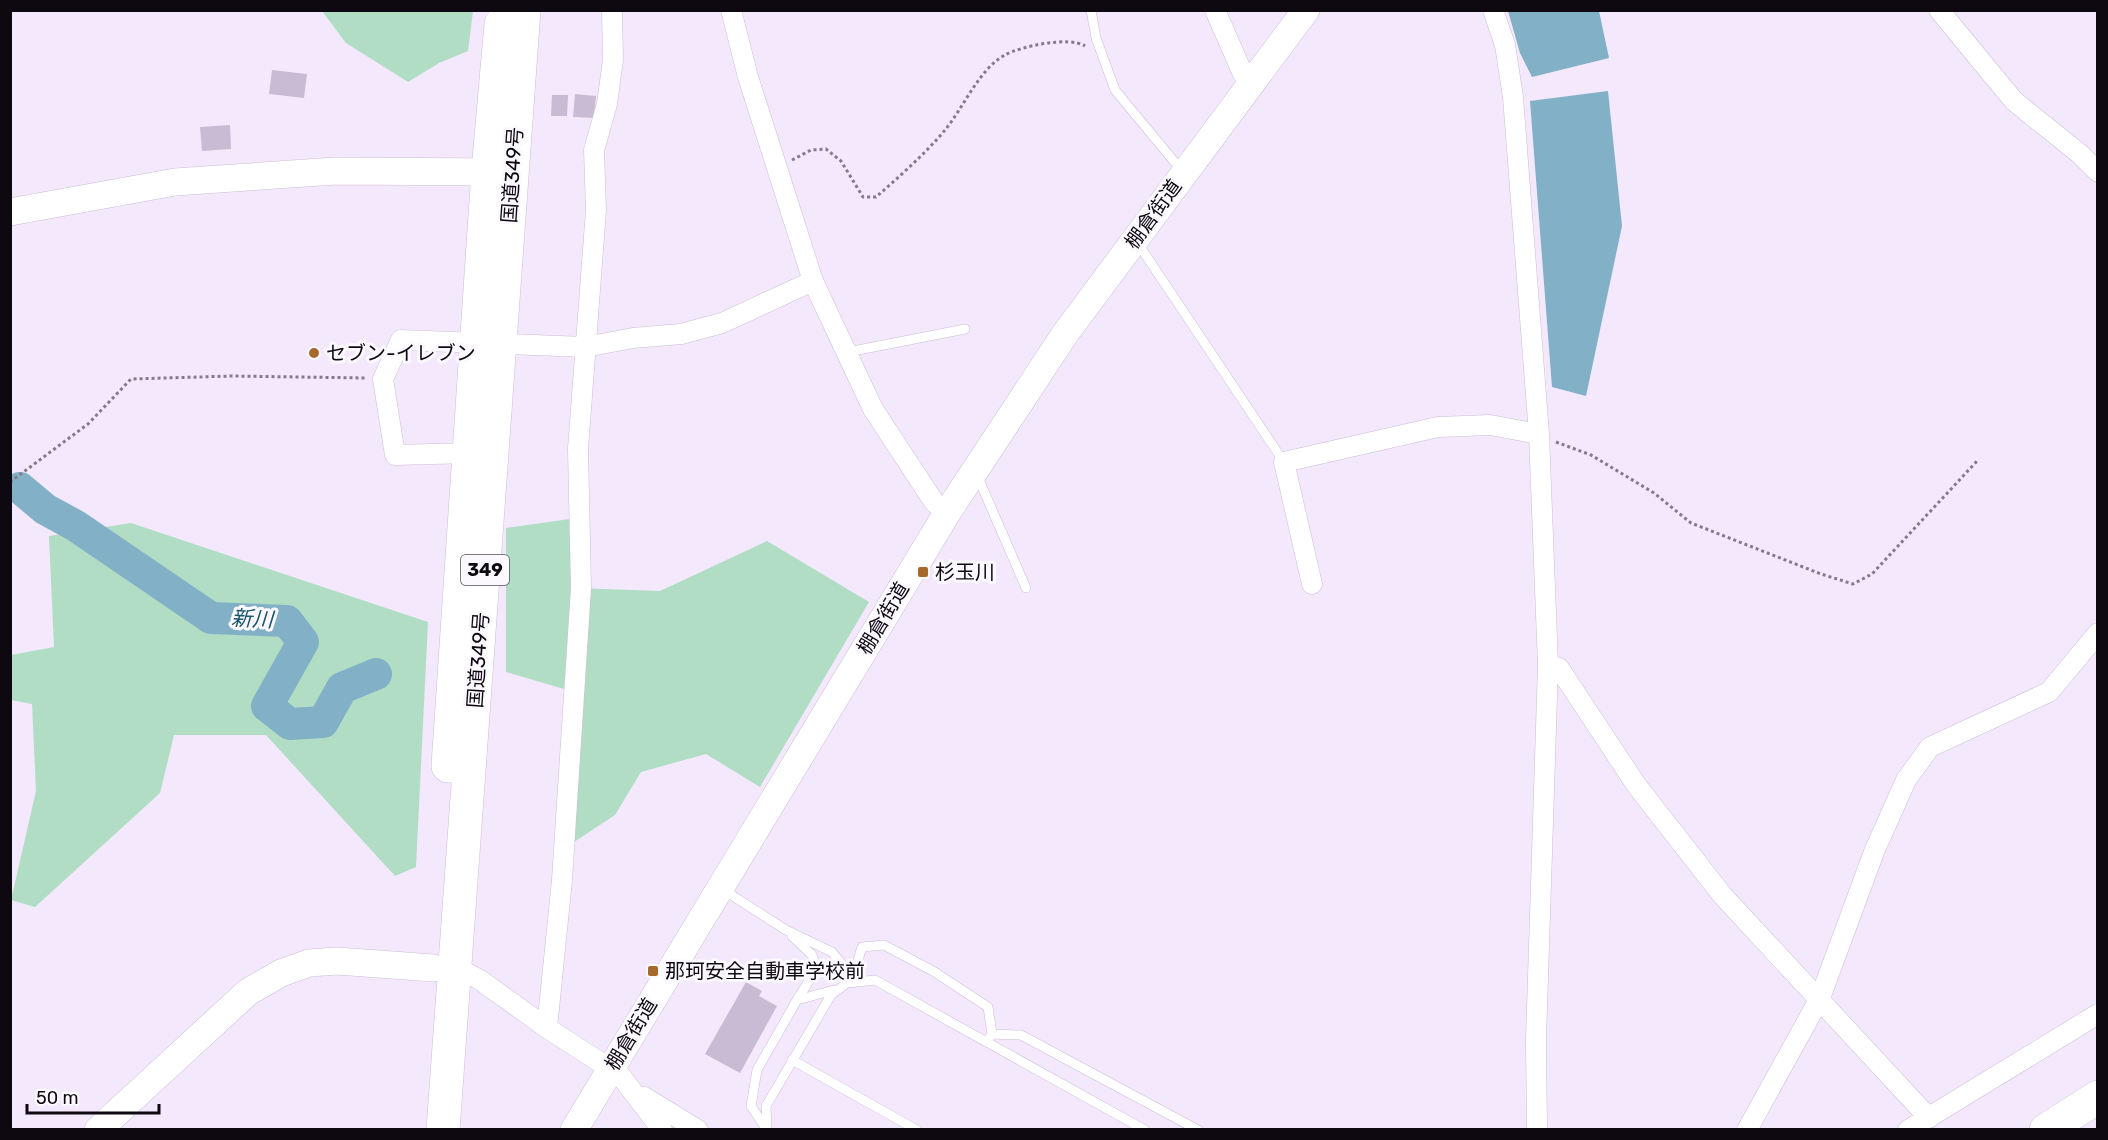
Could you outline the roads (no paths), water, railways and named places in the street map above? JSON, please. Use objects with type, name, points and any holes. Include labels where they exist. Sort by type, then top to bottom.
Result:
[{"type":"highway","name":"国道349号","points":[[421,1130],[444,968],[500,172],[502,10]]},
{"type":"highway","name":"国道349号","points":[[500,172],[524,10]]},
{"type":"highway","name":"国道349号","points":[[443,1130],[444,968],[470,453],[489,345]]},
{"type":"highway","points":[[2046,1130],[2097,1097]]},
{"type":"street","points":[[547,1028],[562,880],[581,588],[578,448],[596,210],[594,150],[607,104],[613,60],[612,10]]},
{"type":"street","points":[[731,10],[748,77],[813,281],[873,409],[934,502],[947,513]]},
{"type":"street","points":[[1215,10],[1243,75],[1253,80]]},
{"type":"street","name":"棚倉街道","points":[[574,1130],[610,1067],[975,470],[1065,334],[1306,10]]},
{"type":"street","points":[[1493,10],[1505,45],[1513,97],[1539,435],[1548,665],[1536,1040],[1537,1130]]},
{"type":"street","points":[[1939,10],[2014,100],[2080,154],[2097,172]]},
{"type":"street","points":[[10,212],[176,182],[335,171],[500,172]]},
{"type":"street","points":[[470,453],[394,455],[383,379],[401,340],[585,347],[633,338],[681,334],[722,323],[813,281]]},
{"type":"street","points":[[1312,584],[1284,462],[1438,427],[1490,425],[1539,435]]},
{"type":"street","points":[[1747,1130],[1820,998],[1874,852],[1906,780],[1930,747],[2049,692],[2097,633]]},
{"type":"street","points":[[1548,665],[1559,668],[1637,786],[1723,896],[1929,1118]]},
{"type":"street","points":[[98,1130],[248,993],[280,973],[309,963],[337,961],[444,968],[480,980],[547,1028],[610,1067],[636,1092],[663,1130]]},
{"type":"street","points":[[1908,1130],[2097,1014]]},
{"type":"street","points":[[636,1092],[698,1130]]},
{"type":"lane","points":[[1090,10],[1102,56],[1115,90],[1183,173]]},
{"type":"lane","points":[[1135,239],[1284,462]]},
{"type":"lane","points":[[848,352],[965,329]]},
{"type":"lane","points":[[975,470],[1026,588]]},
{"type":"lane","points":[[720,888],[786,930],[832,952],[857,982]]},
{"type":"lane","points":[[767,1130],[751,1106],[758,1070],[817,968],[812,955],[786,930]]},
{"type":"lane","points":[[857,982],[855,970],[862,947],[884,945],[933,971],[988,1006],[989,1038]]},
{"type":"lane","points":[[767,1130],[765,1106],[831,994],[847,983],[875,980],[989,1038],[1145,1130]]},
{"type":"lane","points":[[797,1000],[840,988]]},
{"type":"lane","points":[[989,1038],[1021,1035],[1198,1130]]},
{"type":"lane","points":[[792,1060],[917,1130]]},
{"type":"water","points":[[1508,11],[1599,11],[1609,58],[1532,77],[1520,53]]},
{"type":"water","points":[[1608,91],[1622,226],[1586,396],[1552,387],[1530,101]]},
{"type":"waterway","name":"新川","points":[[20,488],[45,509],[76,526],[211,618],[287,621],[303,642],[267,706],[290,724],[323,722],[342,688],[376,674]]},
{"type":"place","name":"セブン-イレブン","points":[[314,353]]},
{"type":"place","name":"杉玉川","points":[[923,572]]},
{"type":"place","name":"那珂安全自動車学校前","points":[[653,971]]}]
